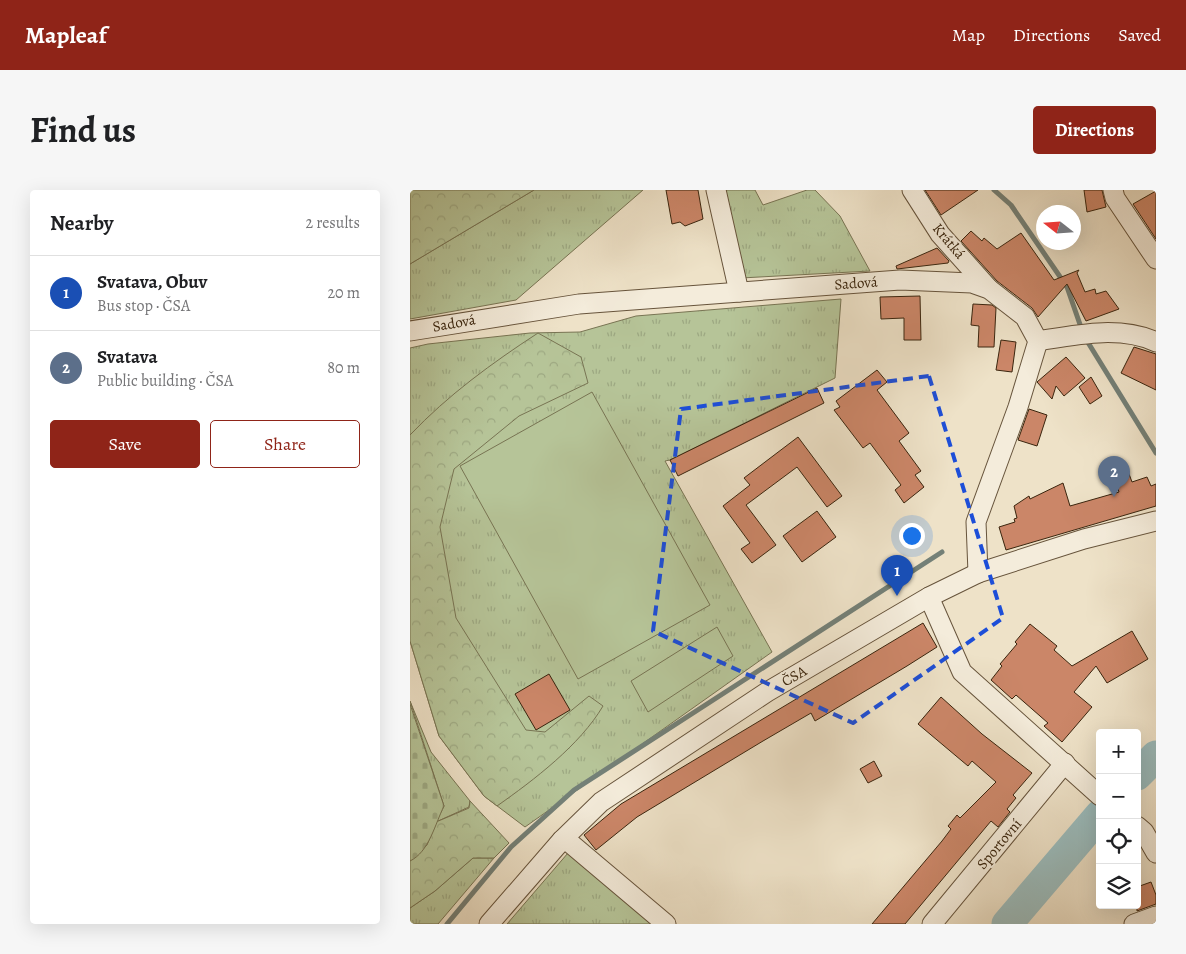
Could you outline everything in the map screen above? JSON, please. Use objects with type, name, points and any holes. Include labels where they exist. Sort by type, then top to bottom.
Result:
[{"type":"street","points":[[716,190],[739,292]]},
{"type":"street","name":"Krátká","points":[[912,190],[940,234],[989,288]]},
{"type":"street","points":[[1113,190],[1115,198],[1156,259]]},
{"type":"street","name":"Sadová","points":[[410,331],[579,304],[900,280],[972,283],[989,288],[1025,318],[1038,341]]},
{"type":"street","points":[[978,573],[976,522],[1018,407],[1038,341],[1092,332],[1143,336],[1156,342]]},
{"type":"street","name":"ČSA","points":[[489,924],[562,840],[602,802],[767,692],[929,598],[978,573],[1084,539],[1156,520]]},
{"type":"street","points":[[929,598],[962,672],[1096,792]]},
{"type":"street","name":"Sportovní","points":[[932,924],[1069,768]]},
{"type":"street","points":[[1141,829],[1156,853]]},
{"type":"street","points":[[562,840],[570,843],[666,924]]},
{"type":"street","points":[[1134,924],[1156,916]]},
{"type":"highlighted area","points":[[929,376],[1003,618],[853,723],[653,631],[681,409]]},
{"type":"green space","points":[[410,190],[534,190],[410,264]]},
{"type":"green space","points":[[534,190],[643,190],[516,300],[410,319],[410,264]]},
{"type":"green space","points":[[723,190],[755,190],[763,205],[807,190],[815,190],[840,216],[870,271],[741,278]]},
{"type":"green space","points":[[841,299],[835,378],[665,461],[772,652],[525,827],[484,796],[439,736],[410,641],[410,348],[428,344],[530,333],[580,332],[636,316]]},
{"type":"green space","points":[[538,333],[581,357],[588,383],[519,416],[454,469],[440,527],[456,618],[526,730],[545,732],[589,696],[603,706],[569,748],[541,773],[497,806],[484,796],[439,736],[410,641],[410,435],[471,380]]},
{"type":"green space","points":[[592,392],[710,605],[578,679],[460,466]]},
{"type":"green space","points":[[717,627],[733,656],[648,712],[631,681]]},
{"type":"green space","points":[[410,701],[431,752],[470,801],[469,807],[436,822],[444,806]]},
{"type":"green space","points":[[410,704],[444,806],[427,844],[417,857],[410,861]]},
{"type":"green space","points":[[470,801],[509,843],[494,858],[473,858],[435,891],[410,908],[410,861],[427,845],[436,822],[469,808]]},
{"type":"green space","points":[[568,853],[653,924],[507,924]]},
{"type":"green space","points":[[473,858],[494,858],[438,924],[410,924],[410,908],[435,891]]},
{"type":"building","points":[[666,190],[698,190],[703,219],[685,226],[680,222],[672,224]]},
{"type":"building","points":[[925,190],[978,190],[941,215]]},
{"type":"building","points":[[1084,190],[1102,190],[1106,207],[1087,212]]},
{"type":"building","points":[[1156,191],[1156,239],[1133,204]]},
{"type":"building","points":[[971,231],[982,241],[984,238],[997,249],[1021,233],[1054,280],[1079,270],[1077,273],[1085,292],[1095,289],[1096,294],[1106,291],[1119,309],[1086,321],[1067,284],[1038,317],[1032,308],[997,281],[961,241]]},
{"type":"building","points":[[937,248],[949,261],[948,263],[897,269],[896,266]]},
{"type":"building","points":[[920,296],[921,340],[904,340],[904,318],[881,319],[880,297]]},
{"type":"building","points":[[973,304],[992,305],[996,308],[994,347],[978,347],[979,326],[971,325]]},
{"type":"building","points":[[1001,340],[1016,342],[1012,372],[996,370]]},
{"type":"building","points":[[1134,347],[1156,354],[1156,390],[1121,373]]},
{"type":"building","points":[[1066,357],[1085,378],[1064,396],[1056,386],[1052,399],[1037,382]]},
{"type":"building","points":[[877,370],[887,382],[877,390],[909,433],[899,441],[921,471],[915,475],[924,487],[904,503],[895,490],[901,485],[870,443],[863,448],[834,410],[840,407],[836,401]]},
{"type":"building","points":[[1091,377],[1102,396],[1090,404],[1079,387]]},
{"type":"building","points":[[817,388],[824,403],[678,476],[670,460]]},
{"type":"building","points":[[1029,409],[1047,415],[1037,446],[1018,440]]},
{"type":"building","points":[[798,437],[842,496],[827,507],[797,467],[746,505],[776,545],[752,563],[741,549],[750,543],[723,506],[750,485],[744,478]]},
{"type":"building","points":[[1125,463],[1132,482],[1147,477],[1151,486],[1156,484],[1156,506],[1006,550],[999,527],[1015,522],[1014,519],[1017,518],[1014,506],[1029,496],[1030,499],[1063,483],[1070,506],[1119,492],[1111,467]]},
{"type":"building","points":[[817,511],[836,537],[802,562],[783,536]]},
{"type":"building","points":[[923,623],[937,647],[907,666],[815,721],[811,713],[763,741],[637,817],[596,850],[584,835],[621,804]]},
{"type":"building","points":[[1030,624],[1057,646],[1054,650],[1072,666],[1132,631],[1148,659],[1107,683],[1096,666],[1074,692],[1092,707],[1062,742],[1044,726],[1048,723],[1016,695],[1012,699],[991,680],[1002,666],[1000,664],[1017,644],[1015,642]]},
{"type":"building","points":[[549,674],[570,710],[536,730],[515,694]]},
{"type":"building","points":[[941,697],[982,734],[1032,773],[1013,795],[1016,798],[1007,809],[1010,812],[998,827],[991,821],[905,924],[872,924],[942,841],[951,829],[948,826],[957,815],[960,818],[996,782],[972,761],[968,766],[918,724]]},
{"type":"building","points":[[874,761],[882,776],[868,783],[860,769]]},
{"type":"building","points":[[1151,882],[1156,895],[1156,904],[1137,911],[1137,909],[1141,909],[1141,886]]},
{"type":"waterway","points":[[994,190],[1011,205],[1067,287],[1084,336],[1156,453]]},
{"type":"waterway","points":[[447,924],[511,847],[574,790],[942,552]]},
{"type":"waterway","points":[[1138,774],[1156,756]]},
{"type":"waterway","points":[[1007,924],[1097,819]]},
{"type":"place","name":"Svatava","points":[[1114,497]]},
{"type":"place","name":"Svatava, Obuv","points":[[897,596]]}]
